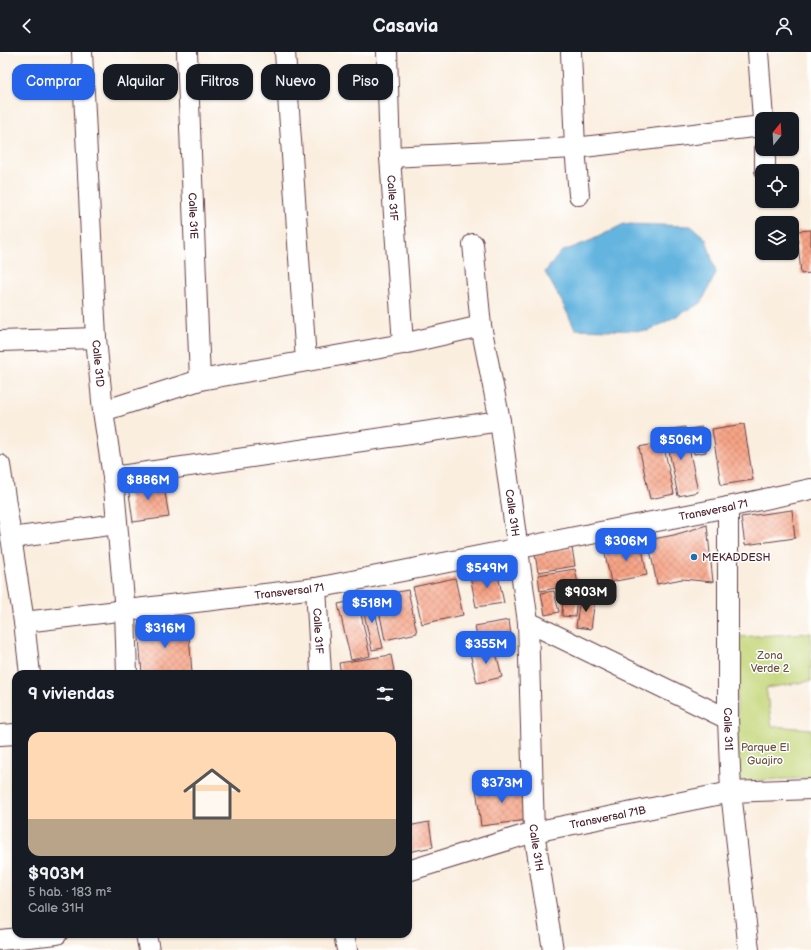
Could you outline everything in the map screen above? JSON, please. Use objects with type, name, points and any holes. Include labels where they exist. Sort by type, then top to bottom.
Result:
[{"type":"street","name":"Calle 31D","points":[[82,52],[96,338],[103,411],[113,477],[125,610],[127,670]]},
{"type":"street","name":"Calle 31E","points":[[187,52],[200,380]]},
{"type":"street","points":[[285,52],[306,361]]},
{"type":"street","name":"Calle 31F","points":[[387,52],[390,157],[403,344]]},
{"type":"street","points":[[571,52],[575,148],[579,195]]},
{"type":"street","points":[[758,52],[762,112]]},
{"type":"street","points":[[390,157],[575,148],[755,127]]},
{"type":"street","name":"Calle 31H","points":[[473,244],[481,326],[500,421],[528,622],[534,832],[553,950]]},
{"type":"street","points":[[103,411],[200,380],[403,344],[481,326]]},
{"type":"street","points":[[0,341],[96,338]]},
{"type":"street","points":[[113,477],[500,421]]},
{"type":"street","points":[[0,465],[24,622],[30,670]]},
{"type":"street","name":"Transversal 71","points":[[24,622],[316,588],[728,507],[811,489]]},
{"type":"street","name":"Calle 31I","points":[[728,507],[728,718],[731,792],[749,950]]},
{"type":"street","points":[[11,538],[117,524]]},
{"type":"street","name":"Calle 31F","points":[[316,588],[321,670]]},
{"type":"street","points":[[528,622],[728,718]]},
{"type":"street","points":[[0,735],[12,734]]},
{"type":"street","name":"Transversal 71B","points":[[412,870],[534,832],[731,792],[811,789]]},
{"type":"street","points":[[0,940],[19,938]]},
{"type":"street","points":[[147,938],[149,950]]},
{"type":"street","points":[[345,938],[347,950]]},
{"type":"green space","points":[[811,633],[811,681],[766,688],[772,726],[811,729],[811,778],[738,781],[736,637]]},
{"type":"water","points":[[624,224],[691,226],[706,239],[716,273],[701,303],[648,331],[575,329],[545,272],[561,252],[592,240]]},
{"type":"building","points":[[811,230],[811,273],[801,274],[799,231]]},
{"type":"building","points":[[744,424],[753,480],[721,485],[712,429]]},
{"type":"building","points":[[685,427],[698,492],[678,496],[665,430]]},
{"type":"building","points":[[702,427],[706,452],[694,454],[689,429]]},
{"type":"building","points":[[663,442],[674,494],[650,499],[639,447]]},
{"type":"building","points":[[163,480],[169,517],[133,522],[128,486]]},
{"type":"building","points":[[792,510],[795,538],[745,545],[741,517]]},
{"type":"building","points":[[707,525],[713,582],[682,579],[657,584],[648,540],[674,535]]},
{"type":"building","points":[[641,543],[647,575],[611,582],[604,550]]},
{"type":"building","points":[[572,548],[575,566],[538,572],[535,554]]},
{"type":"building","points":[[575,569],[578,584],[540,591],[538,575]]},
{"type":"building","points":[[497,570],[504,603],[476,607],[470,575]]},
{"type":"building","points":[[455,578],[463,615],[422,624],[413,587]]},
{"type":"building","points":[[408,590],[417,633],[385,640],[376,596]]},
{"type":"building","points":[[554,591],[559,612],[545,615],[541,593]]},
{"type":"building","points":[[563,594],[577,596],[575,617],[562,616]]},
{"type":"building","points":[[372,597],[383,648],[372,650],[361,599]]},
{"type":"building","points":[[580,597],[595,599],[591,629],[576,627]]},
{"type":"building","points":[[358,600],[370,656],[351,660],[338,604]]},
{"type":"building","points":[[509,620],[512,643],[479,649],[475,626]]},
{"type":"building","points":[[188,622],[192,670],[142,670],[138,626]]},
{"type":"building","points":[[495,648],[502,677],[477,683],[470,653]]},
{"type":"building","points":[[391,655],[394,670],[340,670],[339,663]]},
{"type":"building","points":[[523,782],[528,820],[481,826],[476,788]]},
{"type":"building","points":[[429,822],[433,847],[412,851],[412,825]]},
{"type":"place","name":"MEKADDESH","points":[[694,557]]},
{"type":"park label","name":"Zona Verde 2","points":[[770,661]]},
{"type":"park label","name":"Parque El Guajiro","points":[[765,753]]}]
